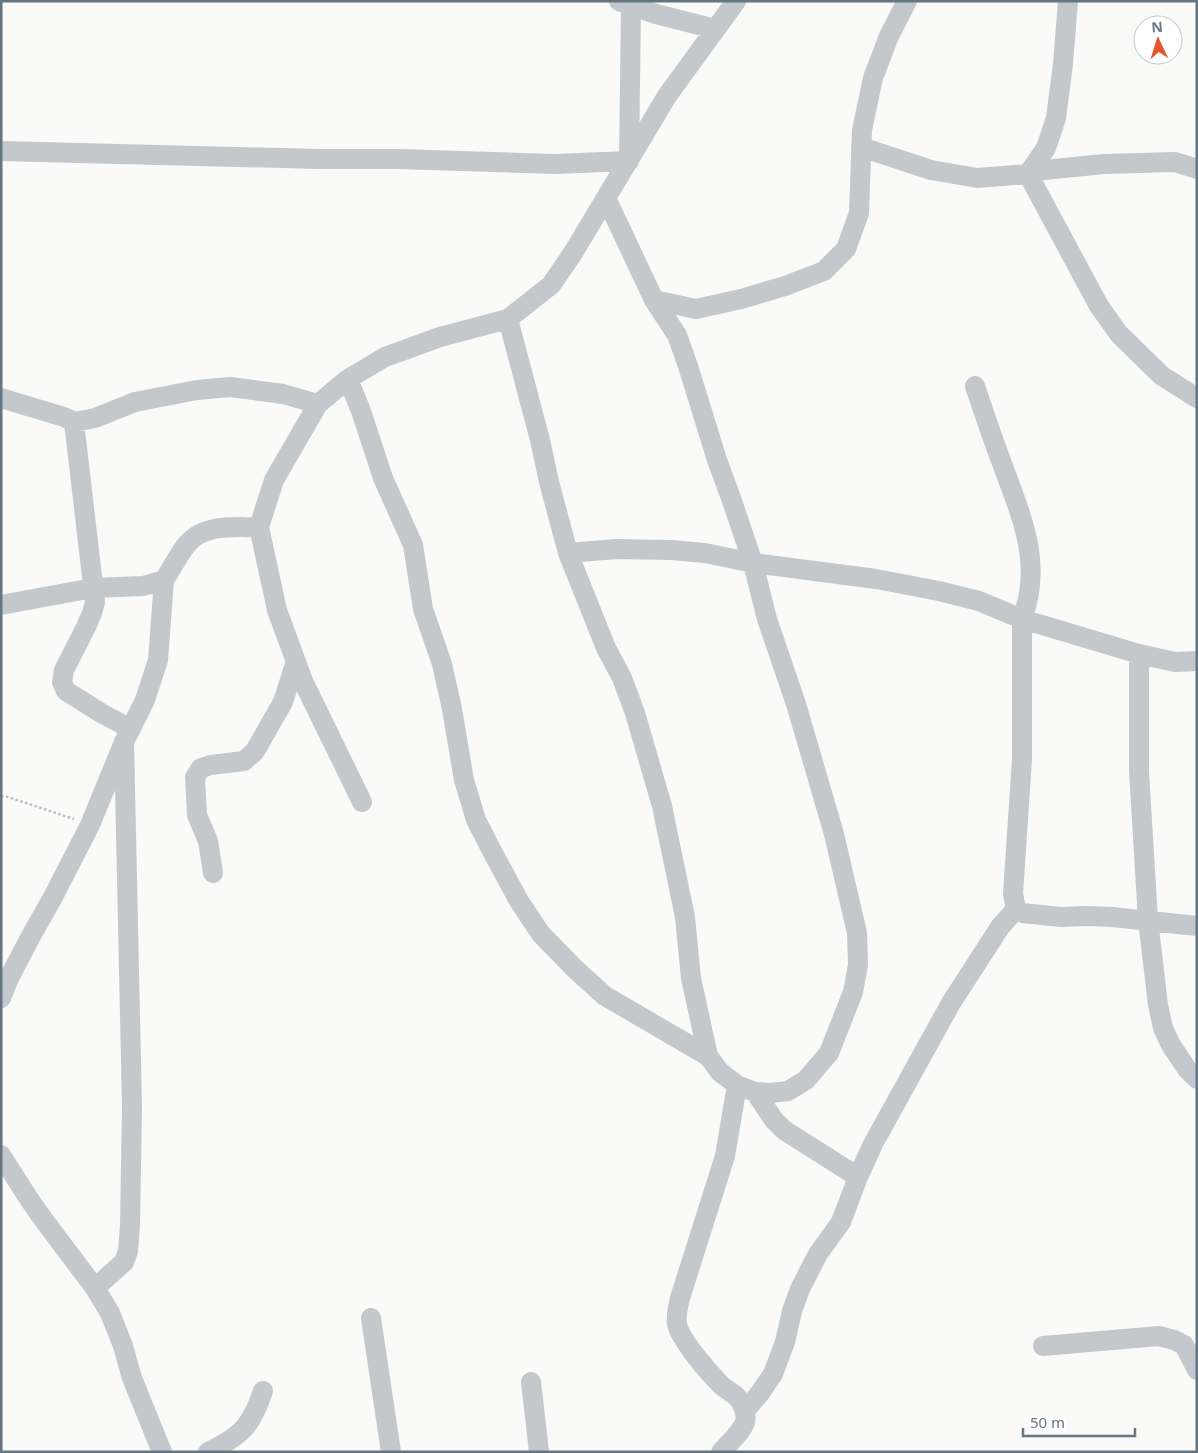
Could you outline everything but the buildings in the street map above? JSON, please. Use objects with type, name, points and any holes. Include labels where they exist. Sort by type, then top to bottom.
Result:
[{"type":"street","points":[[362,802],[303,682],[277,610],[259,527],[274,480],[318,404],[348,379],[385,357],[403,350],[440,337],[508,319],[551,285],[573,253],[667,96],[736,1]]},
{"type":"street","points":[[654,300],[696,309],[741,298],[785,286],[824,271],[846,249],[860,213],[862,130],[873,78],[889,36],[907,1]]},
{"type":"street","points":[[1028,174],[1046,148],[1056,118],[1068,1]]},
{"type":"street","points":[[629,161],[625,3],[656,14],[716,29]]},
{"type":"street","points":[[861,147],[931,170],[977,178],[1028,174],[1044,170],[1104,164],[1175,162],[1197,169]]},
{"type":"street","points":[[1,151],[546,164],[629,161]]},
{"type":"street","points":[[1028,174],[1099,306],[1118,334],[1162,376],[1197,398]]},
{"type":"street","points":[[606,198],[654,300],[677,334],[688,366],[717,460],[732,498],[767,619],[796,704],[834,834],[857,933],[858,965],[854,992],[829,1053],[806,1080],[788,1092],[771,1093],[746,1089]]},
{"type":"street","points":[[508,319],[568,553],[602,638],[622,678],[635,713],[662,806],[685,917],[691,978],[708,1056]]},
{"type":"street","points":[[348,379],[361,410],[383,478],[414,545],[423,609],[442,664],[464,780],[476,820],[519,901],[541,934],[605,996],[708,1056],[720,1072],[746,1089],[784,1130],[858,1177]]},
{"type":"street","points":[[975,386],[1028,538],[1031,563],[1028,603],[1022,619],[1022,758],[1013,894],[1016,909],[1022,913],[1061,917],[1086,916],[1148,920],[1197,926]]},
{"type":"street","points":[[1,398],[64,416],[74,422],[95,418],[135,402],[197,390],[222,388],[283,394],[318,404]]},
{"type":"street","points":[[74,422],[95,602],[92,613],[64,670],[62,682],[66,691],[101,713],[128,736],[132,1107],[130,1225],[128,1251],[124,1262],[96,1288]]},
{"type":"street","points":[[1,998],[9,964],[53,898],[90,825],[145,700],[158,660],[164,580],[188,543],[201,533],[220,528],[259,527]]},
{"type":"street","points":[[568,553],[616,548],[663,549],[876,579],[939,590],[979,601],[1022,619],[1139,654],[1174,662],[1197,661]]},
{"type":"street","points":[[1,605],[93,588],[143,586],[164,580]]},
{"type":"street","points":[[1139,654],[1139,771],[1148,920],[1158,1005],[1163,1028],[1171,1045],[1193,1073]]},
{"type":"street","points":[[213,873],[208,841],[197,815],[195,777],[201,768],[244,760],[255,751],[283,702],[296,660]]},
{"type":"street","points":[[745,1411],[773,1374],[785,1342],[800,1289],[818,1254],[841,1222],[873,1144],[950,1003],[1000,927],[1016,909]]},
{"type":"street","points":[[721,1452],[740,1432],[745,1421],[745,1411],[738,1398],[723,1386],[699,1360],[683,1338],[677,1325],[677,1311],[746,1089]]},
{"type":"street","points":[[1,1155],[46,1223],[96,1288],[110,1313],[123,1346],[132,1378],[162,1452]]},
{"type":"street","points":[[371,1318],[391,1452]]},
{"type":"street","points":[[1043,1346],[1159,1336],[1181,1342],[1197,1370]]},
{"type":"street","points":[[531,1382],[539,1452]]},
{"type":"street","points":[[208,1452],[230,1441],[246,1427],[256,1410],[263,1391]]},
{"type":"path","points":[[1,796],[90,825]]}]
